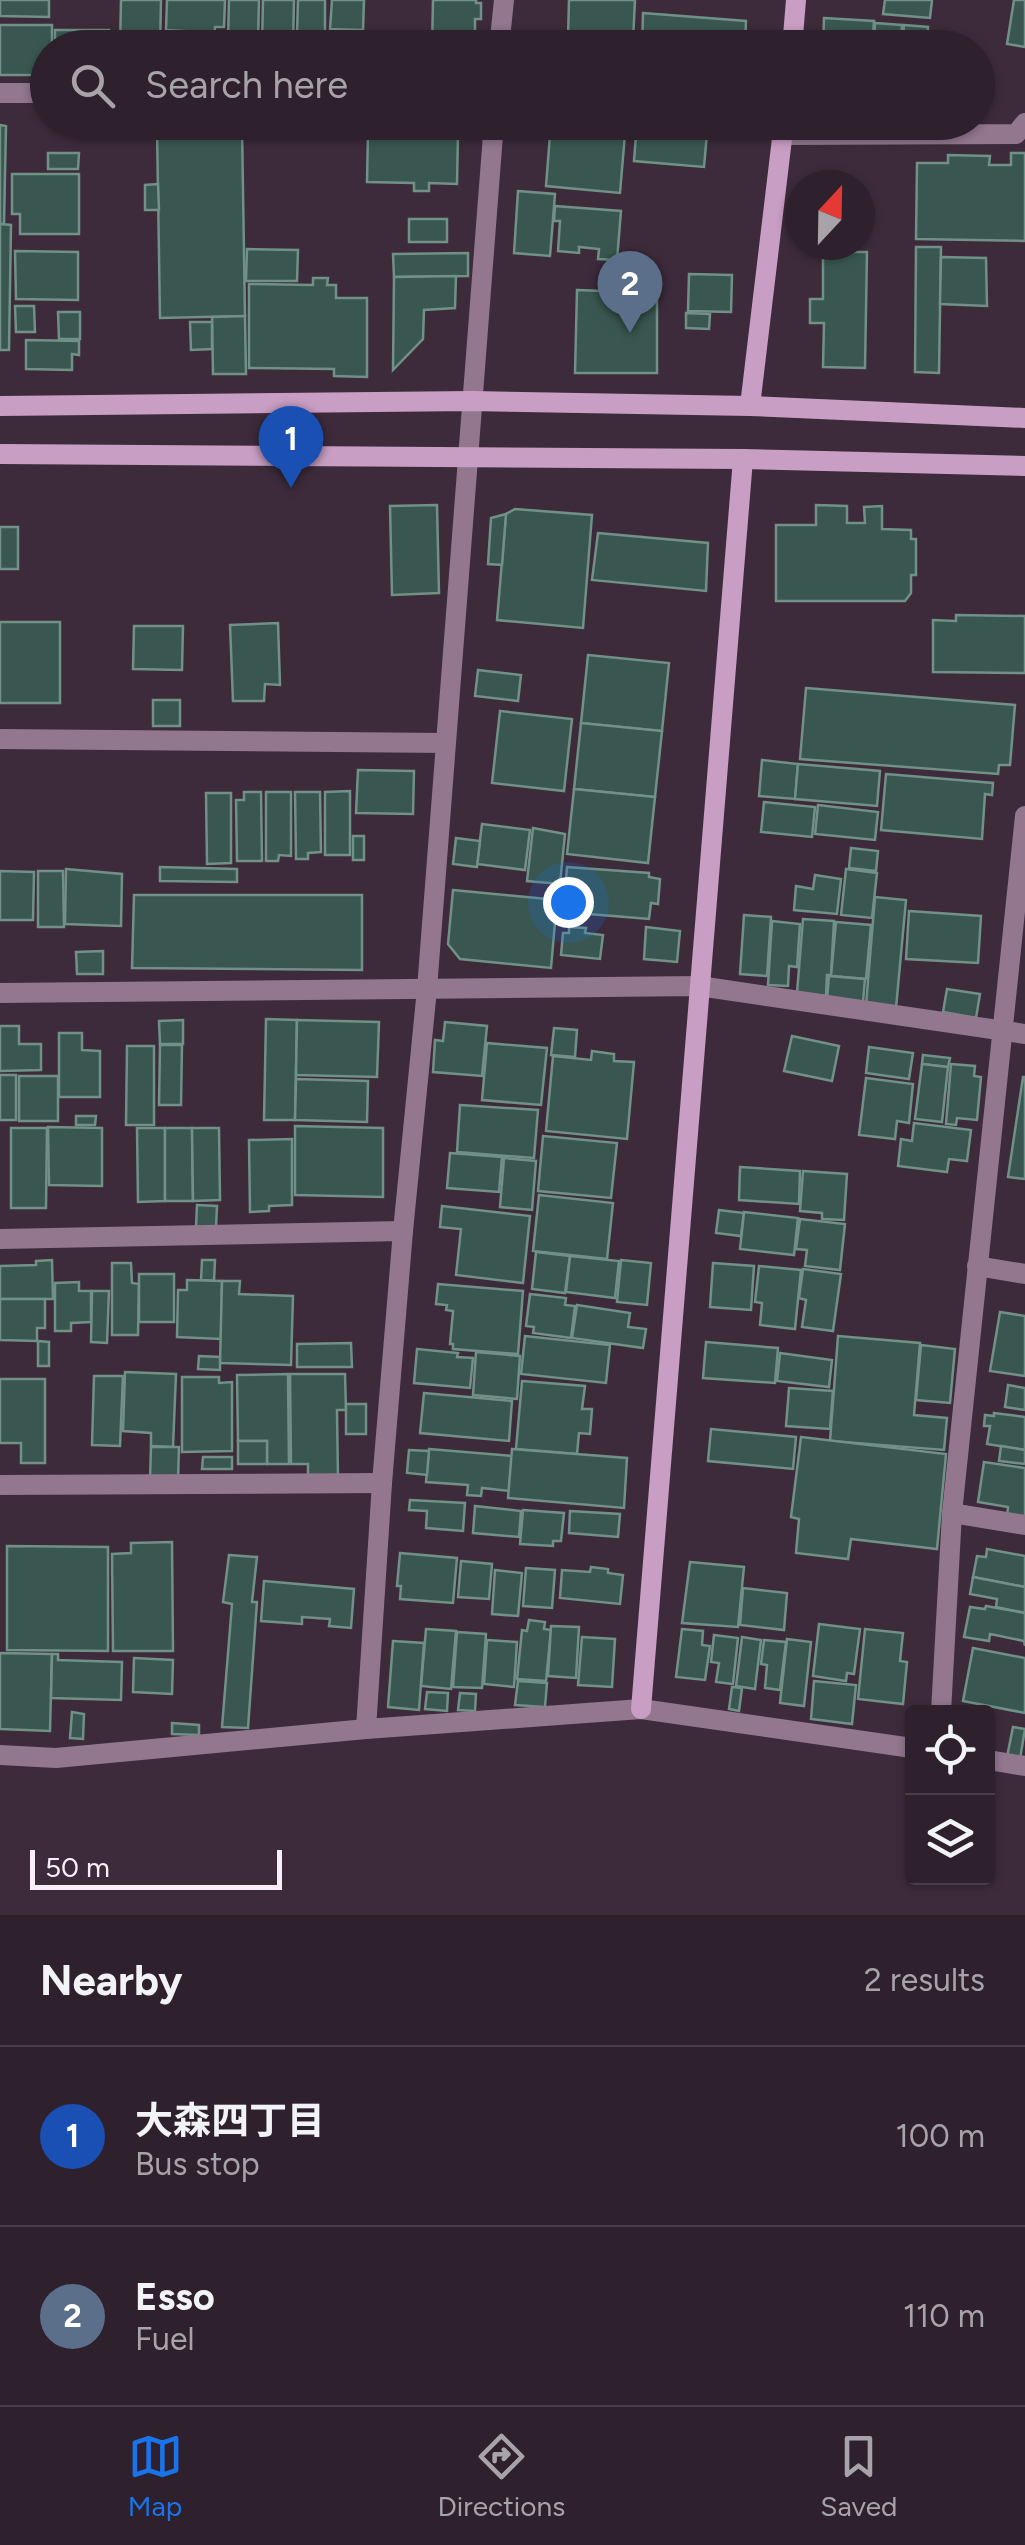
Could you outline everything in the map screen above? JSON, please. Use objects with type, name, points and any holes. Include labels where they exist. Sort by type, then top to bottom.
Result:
[{"type":"street","points":[[502,30],[504,0]]},
{"type":"street","points":[[794,30],[796,0]]},
{"type":"street","points":[[0,92],[30,93]]},
{"type":"street","points":[[995,134],[1016,134],[1025,123]]},
{"type":"street","points":[[366,1729],[382,1483],[427,989],[493,140]]},
{"type":"street","points":[[750,406],[783,140]]},
{"type":"street","points":[[0,406],[472,402],[750,406],[1025,418]]},
{"type":"street","points":[[0,454],[743,459],[1025,466]]},
{"type":"street","points":[[642,1709],[743,459]]},
{"type":"street","points":[[0,740],[445,743]]},
{"type":"street","points":[[941,1705],[952,1514],[1025,816]]},
{"type":"street","points":[[0,993],[699,986],[1025,1034]]},
{"type":"street","points":[[0,1238],[403,1231]]},
{"type":"street","points":[[978,1266],[1025,1274]]},
{"type":"street","points":[[0,1485],[382,1483]]},
{"type":"street","points":[[952,1514],[1025,1525]]},
{"type":"street","points":[[0,1755],[56,1758],[366,1729],[642,1709],[905,1747]]},
{"type":"street","points":[[995,1761],[1025,1766]]},
{"type":"building","points":[[0,0],[49,0],[49,17],[0,16]]},
{"type":"building","points":[[121,0],[161,0],[160,30],[120,30]]},
{"type":"building","points":[[167,0],[225,0],[224,27],[166,30]]},
{"type":"building","points":[[229,0],[259,0],[258,30],[228,30]]},
{"type":"building","points":[[263,0],[294,0],[293,30],[262,30]]},
{"type":"building","points":[[298,0],[325,0],[325,30],[297,30]]},
{"type":"building","points":[[332,0],[364,0],[363,30],[330,29]]},
{"type":"building","points":[[433,0],[481,3],[481,19],[475,19],[475,30],[432,30]]},
{"type":"building","points":[[569,0],[635,0],[634,30],[568,30]]},
{"type":"building","points":[[885,0],[932,0],[930,18],[883,14]]},
{"type":"building","points":[[1014,0],[1025,0],[1025,47],[1007,44]]},
{"type":"building","points":[[643,13],[746,21],[746,30],[643,30]]},
{"type":"building","points":[[824,18],[874,21],[873,30],[824,30]]},
{"type":"building","points":[[875,23],[902,25],[902,30],[875,30]]},
{"type":"building","points":[[0,25],[52,25],[52,30],[30,30],[30,75],[0,75]]},
{"type":"building","points":[[904,25],[928,27],[928,30],[904,30]]},
{"type":"building","points":[[0,125],[6,126],[4,224],[0,224]]},
{"type":"building","points":[[157,140],[242,140],[245,316],[160,318]]},
{"type":"building","points":[[368,140],[458,140],[457,184],[429,183],[429,191],[414,191],[414,183],[367,182]]},
{"type":"building","points":[[550,140],[624,140],[620,193],[546,186]]},
{"type":"building","points":[[636,140],[706,140],[704,167],[634,161]]},
{"type":"building","points":[[48,153],[79,153],[78,169],[48,169]]},
{"type":"building","points":[[1011,153],[1025,153],[1025,241],[916,239],[917,163],[948,163],[948,155],[990,156],[989,165],[1011,165]]},
{"type":"building","points":[[12,174],[79,174],[79,234],[20,234],[20,214],[12,214]]},
{"type":"building","points":[[158,184],[159,210],[145,210],[145,185]]},
{"type":"building","points":[[518,191],[555,194],[550,256],[514,253]]},
{"type":"building","points":[[555,206],[621,211],[617,260],[598,259],[599,249],[579,247],[579,253],[558,251],[560,221],[554,221]]},
{"type":"building","points":[[409,219],[447,219],[447,242],[409,242]]},
{"type":"building","points":[[0,224],[11,225],[9,350],[0,350]]},
{"type":"building","points":[[916,247],[941,247],[939,373],[915,372]]},
{"type":"building","points":[[247,249],[298,250],[297,281],[246,281]]},
{"type":"building","points":[[15,251],[78,252],[78,300],[16,299]]},
{"type":"building","points":[[468,253],[468,276],[394,277],[393,254]]},
{"type":"building","points":[[941,257],[986,258],[987,306],[940,304]]},
{"type":"building","points":[[823,260],[867,260],[865,368],[823,367],[824,323],[810,323],[810,299],[823,299]]},
{"type":"building","points":[[689,274],[732,275],[731,312],[688,311]]},
{"type":"building","points":[[456,276],[455,308],[424,310],[423,339],[393,370],[394,277]]},
{"type":"building","points":[[313,278],[328,278],[327,285],[336,285],[336,298],[367,298],[367,377],[334,376],[334,369],[249,368],[249,284],[313,285]]},
{"type":"building","points":[[577,290],[657,293],[657,373],[575,373]]},
{"type":"building","points":[[15,306],[34,306],[35,332],[16,332]]},
{"type":"building","points":[[58,312],[80,312],[80,339],[59,339]]},
{"type":"building","points":[[686,313],[710,314],[709,329],[686,328]]},
{"type":"building","points":[[245,316],[246,374],[213,374],[212,317]]},
{"type":"building","points":[[190,322],[212,322],[212,349],[191,350]]},
{"type":"building","points":[[26,340],[79,341],[79,355],[72,354],[72,370],[26,369]]},
{"type":"building","points":[[437,505],[439,593],[392,595],[390,506]]},
{"type":"building","points":[[816,505],[847,506],[847,523],[865,523],[864,507],[882,506],[882,529],[911,530],[911,539],[916,539],[916,575],[911,575],[911,593],[905,601],[776,601],[776,525],[816,525]]},
{"type":"building","points":[[515,509],[592,515],[583,628],[497,620],[506,514]]},
{"type":"building","points":[[506,514],[502,565],[488,564],[491,518]]},
{"type":"building","points":[[0,527],[18,527],[18,569],[0,569]]},
{"type":"building","points":[[598,533],[708,543],[706,591],[592,580]]},
{"type":"building","points":[[956,615],[1025,616],[1025,673],[933,672],[933,620],[956,621]]},
{"type":"building","points":[[0,622],[60,622],[60,703],[0,703]]},
{"type":"building","points":[[278,623],[280,685],[265,684],[264,701],[233,701],[230,625]]},
{"type":"building","points":[[134,626],[183,626],[182,670],[133,669]]},
{"type":"building","points":[[588,655],[669,663],[662,731],[581,723]]},
{"type":"building","points":[[478,670],[521,675],[518,701],[475,696]]},
{"type":"building","points":[[806,688],[1015,705],[1010,765],[999,765],[998,774],[800,759]]},
{"type":"building","points":[[153,700],[180,700],[180,726],[153,726]]},
{"type":"building","points":[[500,711],[572,719],[564,791],[492,783]]},
{"type":"building","points":[[581,723],[662,731],[655,797],[574,789]]},
{"type":"building","points":[[762,760],[798,764],[795,799],[759,796]]},
{"type":"building","points":[[798,764],[880,771],[877,806],[795,799]]},
{"type":"building","points":[[358,770],[414,771],[413,814],[356,813]]},
{"type":"building","points":[[886,774],[993,783],[992,795],[985,794],[982,839],[881,830]]},
{"type":"building","points":[[574,789],[655,797],[648,863],[567,854]]},
{"type":"building","points":[[350,791],[350,855],[325,855],[325,792]]},
{"type":"building","points":[[244,792],[261,792],[262,861],[237,861],[236,800],[244,800]]},
{"type":"building","points":[[266,792],[291,792],[291,856],[279,855],[278,861],[266,861]]},
{"type":"building","points":[[295,792],[320,792],[321,852],[308,853],[308,859],[296,859]]},
{"type":"building","points":[[206,793],[231,793],[231,863],[207,864]]},
{"type":"building","points":[[764,802],[815,807],[812,837],[761,832]]},
{"type":"building","points":[[818,805],[878,812],[875,840],[815,834]]},
{"type":"building","points":[[482,824],[530,830],[525,870],[477,864]]},
{"type":"building","points":[[533,828],[565,834],[560,884],[527,881]]},
{"type":"building","points":[[353,836],[364,836],[364,860],[353,860]]},
{"type":"building","points":[[456,838],[480,841],[477,867],[453,864]]},
{"type":"building","points":[[851,848],[878,851],[876,871],[849,868]]},
{"type":"building","points":[[160,867],[237,869],[237,882],[160,881]]},
{"type":"building","points":[[567,867],[649,873],[649,877],[660,879],[658,904],[651,903],[649,919],[589,914],[589,907],[564,904]]},
{"type":"building","points":[[66,869],[122,874],[121,926],[65,924]]},
{"type":"building","points":[[846,869],[877,873],[872,918],[841,915]]},
{"type":"building","points":[[0,871],[34,872],[33,920],[0,920]]},
{"type":"building","points":[[38,871],[63,871],[64,927],[38,927]]},
{"type":"building","points":[[815,875],[841,879],[837,914],[794,910],[796,886],[813,889]]},
{"type":"building","points":[[453,890],[557,900],[551,968],[460,959],[448,944]]},
{"type":"building","points":[[134,895],[362,895],[362,970],[132,968]]},
{"type":"building","points":[[875,897],[906,900],[896,1008],[866,1005]]},
{"type":"building","points":[[909,911],[981,916],[978,963],[906,959]]},
{"type":"building","points":[[744,915],[771,917],[767,976],[740,974]]},
{"type":"building","points":[[803,919],[834,921],[826,996],[797,993]]},
{"type":"building","points":[[772,921],[800,924],[797,967],[789,966],[788,986],[768,985]]},
{"type":"building","points":[[836,922],[871,925],[866,979],[831,976]]},
{"type":"building","points":[[569,927],[603,935],[600,959],[561,955],[563,933],[569,933]]},
{"type":"building","points":[[646,927],[680,931],[677,962],[644,959]]},
{"type":"building","points":[[103,951],[103,974],[77,974],[76,952]]},
{"type":"building","points":[[829,976],[865,979],[863,1002],[827,999]]},
{"type":"building","points":[[947,989],[980,994],[976,1018],[943,1012]]},
{"type":"building","points":[[266,1019],[297,1020],[295,1120],[264,1120]]},
{"type":"building","points":[[183,1020],[183,1044],[160,1044],[159,1021]]},
{"type":"building","points":[[297,1020],[379,1022],[377,1077],[296,1075]]},
{"type":"building","points":[[445,1022],[487,1026],[482,1076],[433,1072],[435,1040],[443,1041]]},
{"type":"building","points":[[0,1026],[19,1026],[19,1044],[41,1044],[41,1070],[0,1071]]},
{"type":"building","points":[[554,1028],[577,1030],[575,1057],[551,1055]]},
{"type":"building","points":[[59,1033],[82,1033],[82,1050],[100,1051],[100,1097],[59,1097]]},
{"type":"building","points":[[792,1036],[839,1046],[832,1081],[784,1071]]},
{"type":"building","points":[[487,1043],[547,1048],[541,1105],[482,1100]]},
{"type":"building","points":[[160,1045],[182,1045],[181,1105],[159,1105]]},
{"type":"building","points":[[127,1046],[154,1046],[154,1125],[126,1125]]},
{"type":"building","points":[[869,1047],[913,1053],[909,1079],[866,1073]]},
{"type":"building","points":[[592,1051],[614,1054],[614,1061],[634,1062],[627,1139],[546,1131],[553,1056],[591,1060]]},
{"type":"building","points":[[923,1055],[950,1058],[948,1067],[922,1064]]},
{"type":"building","points":[[922,1064],[948,1067],[942,1122],[915,1119]]},
{"type":"building","points":[[951,1064],[975,1066],[974,1076],[981,1077],[977,1120],[957,1118],[956,1125],[946,1124]]},
{"type":"building","points":[[0,1075],[16,1075],[16,1120],[0,1120]]},
{"type":"building","points":[[19,1076],[58,1076],[58,1121],[19,1121]]},
{"type":"building","points":[[1025,1077],[1025,1179],[1008,1177]]},
{"type":"building","points":[[866,1078],[913,1084],[909,1123],[897,1121],[895,1139],[859,1135]]},
{"type":"building","points":[[296,1079],[368,1081],[367,1122],[295,1120]]},
{"type":"building","points":[[460,1105],[538,1110],[534,1158],[457,1152]]},
{"type":"building","points":[[76,1116],[96,1116],[95,1125],[76,1125]]},
{"type":"building","points":[[914,1123],[971,1130],[967,1161],[949,1159],[947,1172],[898,1166],[901,1139],[912,1141]]},
{"type":"building","points":[[295,1126],[383,1128],[383,1197],[295,1195]]},
{"type":"building","points":[[48,1127],[102,1128],[102,1186],[49,1185]]},
{"type":"building","points":[[11,1128],[47,1128],[46,1208],[11,1208]]},
{"type":"building","points":[[137,1128],[165,1128],[165,1201],[138,1202]]},
{"type":"building","points":[[165,1128],[192,1128],[193,1201],[165,1201]]},
{"type":"building","points":[[192,1128],[219,1128],[220,1200],[193,1201]]},
{"type":"building","points":[[543,1136],[617,1143],[611,1198],[538,1191]]},
{"type":"building","points":[[292,1139],[292,1205],[250,1212],[249,1140]]},
{"type":"building","points":[[450,1153],[502,1157],[499,1192],[447,1188]]},
{"type":"building","points":[[504,1158],[536,1161],[532,1210],[500,1207]]},
{"type":"building","points":[[740,1167],[800,1171],[799,1204],[739,1200]]},
{"type":"building","points":[[803,1171],[847,1174],[844,1220],[822,1219],[822,1213],[800,1211]]},
{"type":"building","points":[[539,1195],[613,1203],[607,1259],[533,1251]]},
{"type":"building","points":[[197,1205],[217,1206],[216,1228],[196,1227]]},
{"type":"building","points":[[442,1206],[530,1216],[523,1283],[456,1275],[461,1229],[440,1227]]},
{"type":"building","points":[[719,1210],[744,1213],[741,1236],[716,1233]]},
{"type":"building","points":[[744,1212],[798,1218],[794,1255],[740,1249]]},
{"type":"building","points":[[800,1219],[845,1224],[840,1270],[805,1266],[807,1250],[796,1249]]},
{"type":"building","points":[[536,1252],[570,1256],[565,1293],[532,1289]]},
{"type":"building","points":[[570,1256],[619,1261],[615,1298],[566,1292]]},
{"type":"building","points":[[52,1260],[53,1299],[0,1299],[0,1266],[36,1265],[36,1261]]},
{"type":"building","points":[[202,1260],[215,1260],[214,1281],[201,1280]]},
{"type":"building","points":[[621,1260],[651,1263],[647,1305],[617,1302]]},
{"type":"building","points":[[112,1263],[131,1263],[132,1283],[139,1284],[138,1335],[112,1335]]},
{"type":"building","points":[[713,1263],[754,1266],[751,1310],[710,1307]]},
{"type":"building","points":[[759,1266],[801,1270],[795,1329],[760,1325],[762,1303],[755,1302]]},
{"type":"building","points":[[803,1269],[841,1274],[833,1331],[802,1327],[806,1300],[799,1298]]},
{"type":"building","points":[[139,1274],[174,1274],[174,1322],[139,1322]]},
{"type":"building","points":[[187,1280],[222,1281],[221,1339],[177,1337],[178,1290],[187,1290]]},
{"type":"building","points":[[222,1281],[240,1281],[239,1294],[293,1296],[291,1365],[220,1363]]},
{"type":"building","points":[[79,1282],[79,1291],[91,1291],[91,1322],[71,1323],[71,1331],[55,1331],[55,1283]]},
{"type":"building","points":[[438,1284],[523,1291],[518,1354],[453,1349],[453,1311],[446,1310],[447,1305],[436,1304]]},
{"type":"building","points":[[92,1291],[109,1291],[107,1343],[91,1342]]},
{"type":"building","points":[[530,1294],[566,1298],[565,1305],[575,1306],[571,1338],[533,1333],[534,1327],[526,1326]]},
{"type":"building","points":[[0,1299],[45,1299],[45,1328],[37,1328],[37,1341],[0,1340]]},
{"type":"building","points":[[577,1305],[630,1313],[628,1327],[646,1329],[643,1348],[572,1338]]},
{"type":"building","points":[[1000,1312],[1025,1316],[1025,1376],[990,1371]]},
{"type":"building","points":[[525,1336],[610,1345],[606,1383],[521,1374]]},
{"type":"building","points":[[838,1336],[920,1343],[914,1415],[947,1418],[944,1450],[830,1441]]},
{"type":"building","points":[[38,1341],[49,1342],[49,1366],[38,1366]]},
{"type":"building","points":[[706,1342],[778,1348],[775,1383],[703,1378]]},
{"type":"building","points":[[351,1343],[352,1367],[297,1367],[297,1344]]},
{"type":"building","points":[[921,1345],[955,1349],[950,1403],[916,1400]]},
{"type":"building","points":[[417,1349],[473,1358],[470,1388],[414,1383]]},
{"type":"building","points":[[476,1352],[520,1356],[517,1399],[473,1395]]},
{"type":"building","points":[[780,1353],[832,1360],[829,1387],[777,1381]]},
{"type":"building","points":[[199,1356],[220,1357],[220,1370],[198,1369]]},
{"type":"building","points":[[125,1372],[176,1374],[173,1447],[151,1446],[151,1433],[123,1431]]},
{"type":"building","points":[[288,1374],[289,1464],[267,1464],[267,1441],[238,1441],[237,1375]]},
{"type":"building","points":[[290,1374],[345,1374],[346,1410],[337,1410],[338,1481],[308,1481],[308,1464],[291,1464]]},
{"type":"building","points":[[94,1376],[123,1376],[120,1446],[92,1445]]},
{"type":"building","points":[[182,1377],[219,1377],[219,1383],[232,1382],[232,1451],[182,1452]]},
{"type":"building","points":[[0,1379],[45,1379],[45,1463],[21,1463],[21,1443],[0,1443]]},
{"type":"building","points":[[522,1381],[585,1386],[582,1409],[592,1409],[590,1434],[579,1433],[577,1454],[516,1449]]},
{"type":"building","points":[[1008,1385],[1025,1388],[1025,1410],[1005,1407]]},
{"type":"building","points":[[789,1388],[833,1391],[830,1429],[786,1426]]},
{"type":"building","points":[[424,1393],[512,1401],[509,1441],[420,1433]]},
{"type":"building","points":[[346,1404],[366,1404],[366,1434],[346,1434]]},
{"type":"building","points":[[985,1415],[1025,1417],[1025,1450],[987,1444],[990,1426],[984,1426]]},
{"type":"building","points":[[711,1429],[796,1437],[793,1469],[708,1461]]},
{"type":"building","points":[[801,1437],[946,1454],[937,1549],[851,1539],[848,1559],[796,1553],[799,1519],[791,1517]]},
{"type":"building","points":[[238,1441],[267,1441],[267,1464],[238,1464]]},
{"type":"building","points":[[1001,1446],[1025,1450],[1025,1464],[999,1461]]},
{"type":"building","points":[[151,1447],[179,1447],[178,1480],[150,1479]]},
{"type":"building","points":[[429,1449],[512,1456],[509,1491],[482,1488],[481,1496],[467,1495],[468,1485],[426,1482]]},
{"type":"building","points":[[512,1449],[627,1458],[624,1508],[508,1498]]},
{"type":"building","points":[[409,1450],[429,1451],[427,1475],[407,1473]]},
{"type":"building","points":[[203,1457],[232,1457],[232,1469],[202,1469]]},
{"type":"building","points":[[984,1462],[1025,1468],[1025,1520],[1007,1517],[1008,1507],[978,1502]]},
{"type":"building","points":[[410,1500],[465,1503],[463,1531],[426,1528],[427,1511],[409,1510]]},
{"type":"building","points":[[475,1506],[521,1511],[519,1537],[473,1533]]},
{"type":"building","points":[[523,1510],[564,1513],[561,1541],[553,1541],[553,1546],[520,1544]]},
{"type":"building","points":[[570,1511],[620,1514],[618,1537],[569,1533]]},
{"type":"building","points":[[172,1542],[173,1651],[113,1651],[112,1554],[131,1553],[131,1543]]},
{"type":"building","points":[[7,1546],[108,1547],[108,1651],[7,1650]]},
{"type":"building","points":[[987,1549],[1025,1556],[1025,1587],[973,1577],[977,1556],[986,1557]]},
{"type":"building","points":[[400,1553],[457,1558],[453,1603],[400,1599]]},
{"type":"building","points":[[229,1555],[257,1557],[248,1728],[222,1727],[232,1604],[223,1602]]},
{"type":"building","points":[[461,1561],[492,1564],[489,1599],[458,1597]]},
{"type":"building","points":[[690,1562],[744,1567],[738,1627],[682,1623]]},
{"type":"building","points":[[591,1567],[623,1575],[620,1604],[560,1598],[562,1570],[590,1572]]},
{"type":"building","points":[[526,1568],[555,1570],[552,1608],[523,1606]]},
{"type":"building","points":[[495,1570],[522,1573],[518,1616],[492,1614]]},
{"type":"building","points":[[973,1577],[1025,1587],[1025,1613],[996,1607],[997,1599],[970,1594]]},
{"type":"building","points":[[264,1581],[354,1589],[351,1628],[329,1626],[330,1619],[302,1617],[302,1624],[261,1621]]},
{"type":"building","points":[[743,1588],[787,1593],[784,1630],[740,1625]]},
{"type":"building","points":[[970,1607],[1025,1613],[1025,1646],[1024,1641],[990,1634],[989,1641],[964,1637]]},
{"type":"building","points":[[529,1620],[545,1622],[544,1629],[551,1630],[546,1681],[517,1679],[522,1630],[527,1631]]},
{"type":"building","points":[[819,1624],[860,1629],[854,1674],[847,1673],[846,1681],[813,1676]]},
{"type":"building","points":[[551,1626],[579,1627],[576,1678],[548,1676]]},
{"type":"building","points":[[426,1629],[456,1631],[451,1689],[421,1686]]},
{"type":"building","points":[[682,1629],[703,1631],[702,1645],[710,1646],[705,1680],[676,1677]]},
{"type":"building","points":[[865,1629],[903,1633],[900,1661],[907,1662],[903,1704],[858,1699]]},
{"type":"building","points":[[457,1632],[486,1634],[482,1688],[453,1687]]},
{"type":"building","points":[[714,1635],[738,1638],[733,1684],[716,1682],[719,1663],[711,1662]]},
{"type":"building","points":[[582,1637],[615,1639],[612,1687],[578,1685]]},
{"type":"building","points":[[742,1637],[761,1640],[755,1689],[736,1686]]},
{"type":"building","points":[[787,1639],[811,1642],[804,1706],[780,1703]]},
{"type":"building","points":[[487,1640],[517,1642],[514,1687],[484,1684]]},
{"type":"building","points":[[764,1640],[786,1642],[780,1690],[765,1688],[767,1665],[761,1664]]},
{"type":"building","points":[[393,1641],[424,1643],[419,1710],[388,1707]]},
{"type":"building","points":[[973,1648],[1025,1658],[1025,1713],[963,1701]]},
{"type":"building","points":[[0,1653],[52,1654],[50,1731],[0,1729]]},
{"type":"building","points":[[52,1654],[58,1654],[58,1660],[122,1662],[121,1700],[51,1698]]},
{"type":"building","points":[[134,1658],[173,1660],[172,1694],[133,1692]]},
{"type":"building","points":[[518,1681],[547,1683],[545,1707],[515,1705]]},
{"type":"building","points":[[814,1681],[856,1685],[852,1724],[811,1719]]},
{"type":"building","points":[[732,1687],[742,1688],[739,1711],[729,1709]]},
{"type":"building","points":[[427,1692],[448,1693],[447,1711],[425,1709]]},
{"type":"building","points":[[460,1693],[476,1694],[475,1711],[458,1710]]},
{"type":"building","points":[[72,1712],[84,1714],[83,1739],[70,1738]]},
{"type":"building","points":[[172,1723],[199,1725],[199,1735],[172,1734]]},
{"type":"building","points":[[1013,1727],[1025,1729],[1020,1759],[1007,1757]]},
{"type":"place","name":"Esso","points":[[630,333]]},
{"type":"place","name":"大森四丁目","points":[[291,488]]}]
